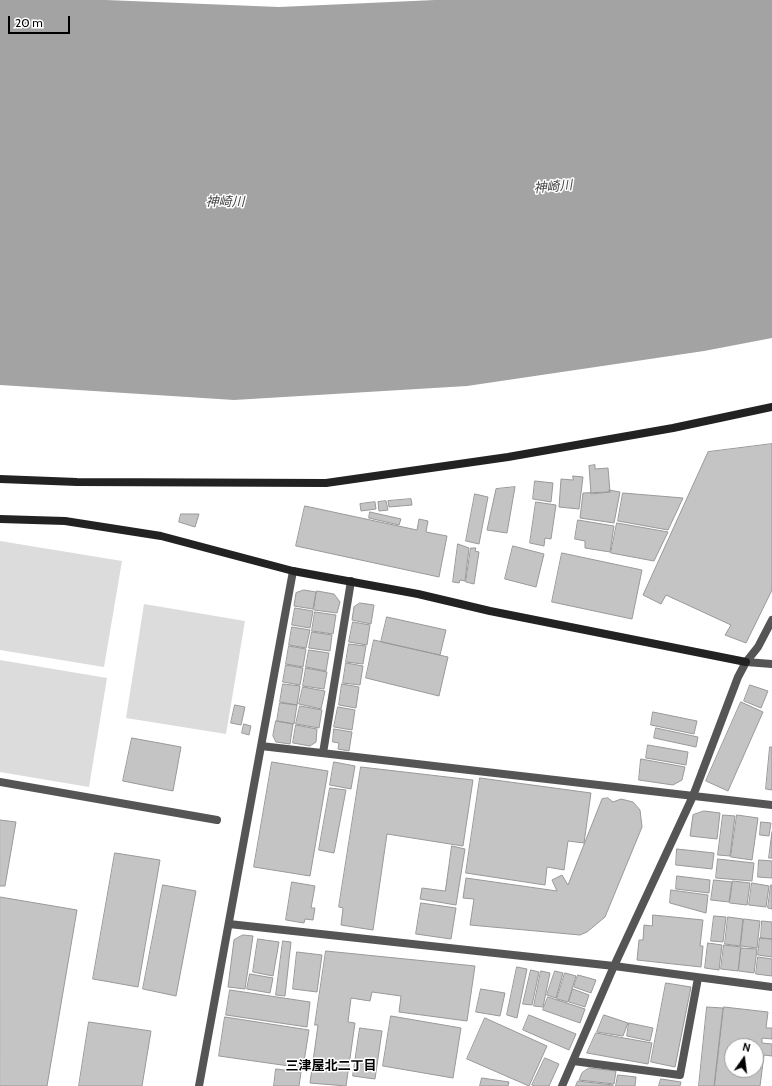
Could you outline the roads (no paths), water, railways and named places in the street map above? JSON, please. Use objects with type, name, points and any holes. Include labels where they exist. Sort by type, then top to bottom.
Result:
[{"type":"street","points":[[0,479],[77,482],[326,483],[508,458],[673,428],[772,407]]},
{"type":"street","points":[[0,519],[65,520],[161,536],[293,571],[418,594],[490,611],[746,662],[772,664]]},
{"type":"street","points":[[200,1086],[293,571]]},
{"type":"street","points":[[323,753],[350,581]]},
{"type":"street","points":[[562,1086],[614,966],[693,796],[738,677],[746,662],[758,646],[772,620]]},
{"type":"street","points":[[261,746],[772,805]]},
{"type":"street","points":[[0,782],[217,820]]},
{"type":"street","points":[[229,924],[614,966],[772,987]]},
{"type":"street","points":[[573,1061],[680,1075],[698,978]]},
{"type":"water","name":"神崎川","points":[[0,0],[106,0],[279,7],[435,0],[772,0],[772,338],[704,351],[467,386],[234,400],[0,385]]},
{"type":"district","name":"三津屋北二丁目","points":[[331,1066]]}]
